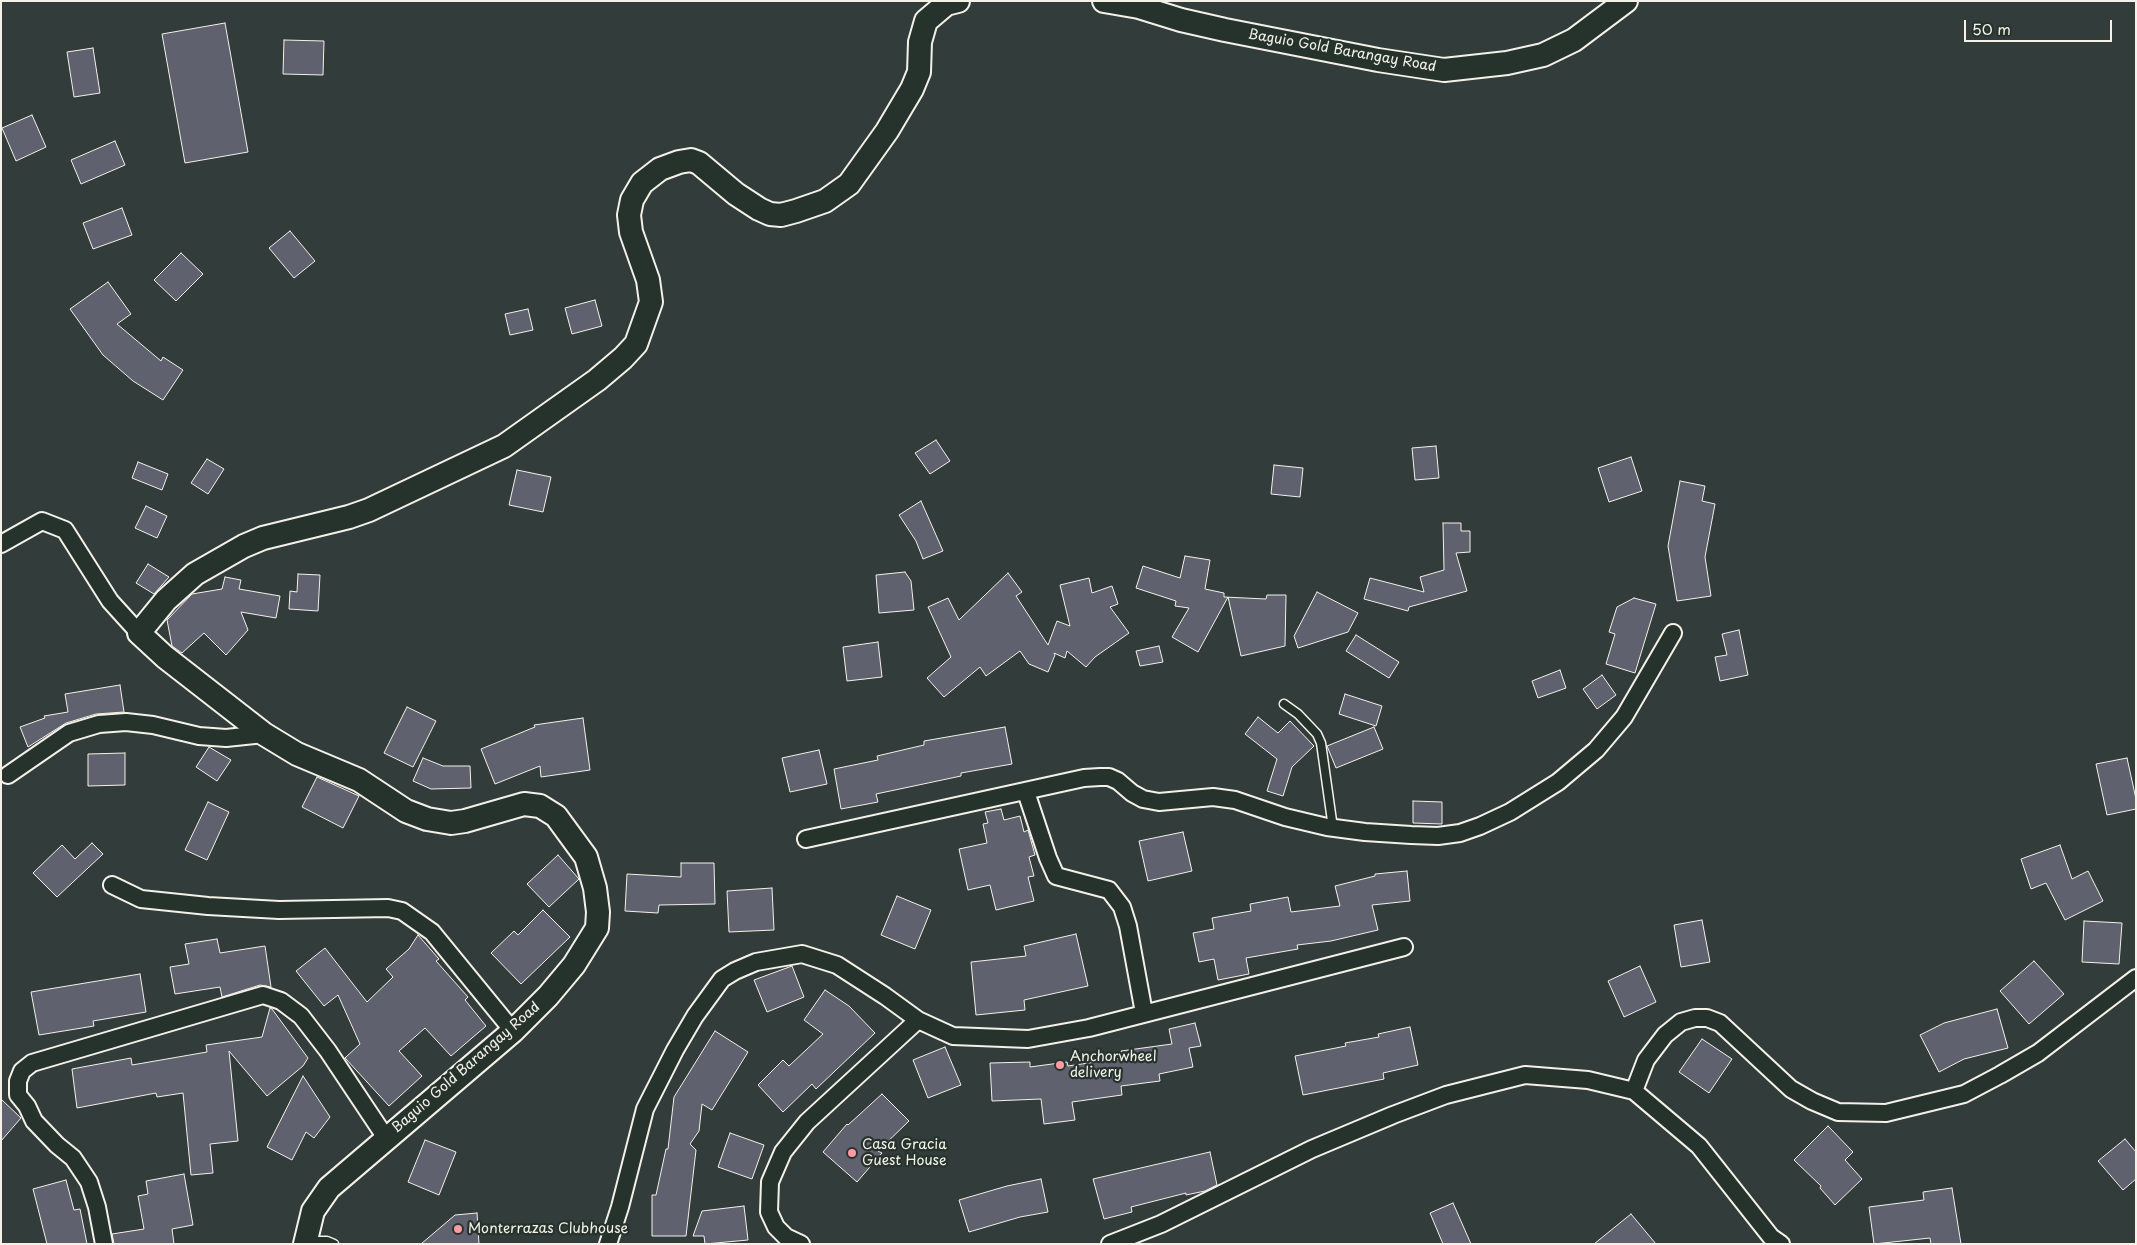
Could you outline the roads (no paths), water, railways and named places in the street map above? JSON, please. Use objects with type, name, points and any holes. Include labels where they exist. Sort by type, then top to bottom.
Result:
[{"type":"street","points":[[1,544],[42,522],[65,530],[110,601],[139,633],[166,600],[195,574],[244,546],[263,538],[349,517],[369,510],[504,446],[597,380],[636,344],[651,302],[648,280],[631,232],[629,215],[632,200],[642,183],[660,169],[691,160],[699,162],[736,194],[770,214],[781,215],[796,212],[825,201],[850,184],[887,131],[912,89],[919,72],[920,42],[926,21],[946,4],[958,1]]},
{"type":"street","name":"Baguio Gold Barangay Road","points":[[1104,1],[1139,7],[1181,20],[1225,30],[1378,60],[1444,70],[1507,63],[1543,55],[1574,40],[1626,1]]},
{"type":"street","name":"Baguio Gold Barangay Road","points":[[139,633],[165,657],[264,734],[298,754],[359,780],[406,811],[427,819],[451,822],[465,821],[524,804],[540,806],[556,816],[586,857],[595,888],[598,912],[597,928],[574,966],[548,996],[513,1031],[330,1188],[313,1211],[305,1242]]},
{"type":"street","points":[[806,839],[1084,778],[1109,777],[1118,781],[1132,793],[1143,799],[1159,802],[1204,796],[1235,800],[1285,817],[1332,828],[1364,832],[1438,836],[1460,833],[1510,812],[1558,782],[1596,750],[1624,718],[1673,633]]},
{"type":"street","points":[[8,774],[69,732],[98,724],[126,722],[200,736],[226,738],[264,734]]},
{"type":"street","points":[[1026,792],[1056,876],[1109,890],[1122,906],[1128,926],[1144,1013]]},
{"type":"street","points":[[112,885],[141,899],[208,906],[279,910],[388,908],[402,910],[432,932],[513,1031]]},
{"type":"street","points":[[608,1244],[620,1208],[646,1110],[675,1050],[695,1016],[722,980],[735,971],[756,962],[802,954],[837,965],[918,1020],[953,1036],[1028,1039],[1089,1028],[1404,947]]},
{"type":"street","points":[[1634,1091],[1646,1060],[1665,1035],[1681,1022],[1695,1018],[1707,1018],[1720,1023],[1791,1089],[1812,1101],[1838,1112],[1886,1113],[1903,1110],[1964,1094],[2000,1075],[2038,1053],[2136,978]]},
{"type":"street","points":[[104,1244],[97,1207],[89,1182],[73,1158],[57,1145],[34,1121],[27,1106],[18,1095],[18,1081],[22,1071],[32,1063],[263,995],[280,1001],[301,1016],[328,1051],[386,1138]]},
{"type":"street","points":[[801,1244],[786,1237],[781,1232],[769,1212],[770,1182],[783,1152],[807,1122],[918,1020]]},
{"type":"street","points":[[1110,1244],[1161,1224],[1312,1149],[1446,1095],[1525,1075],[1588,1080],[1634,1091],[1699,1146],[1771,1237],[1782,1244]]},
{"type":"lane","points":[[1284,704],[1298,714],[1317,734],[1321,743],[1332,828]]},
{"type":"lane","points":[[305,1242],[327,1241],[334,1244]]},
{"type":"place","name":"Anchorwheel delivery","points":[[1060,1065]]},
{"type":"place","name":"Casa Gracia Guest House","points":[[852,1153]]},
{"type":"place","name":"Monterrazas Clubhouse","points":[[458,1229]]}]
